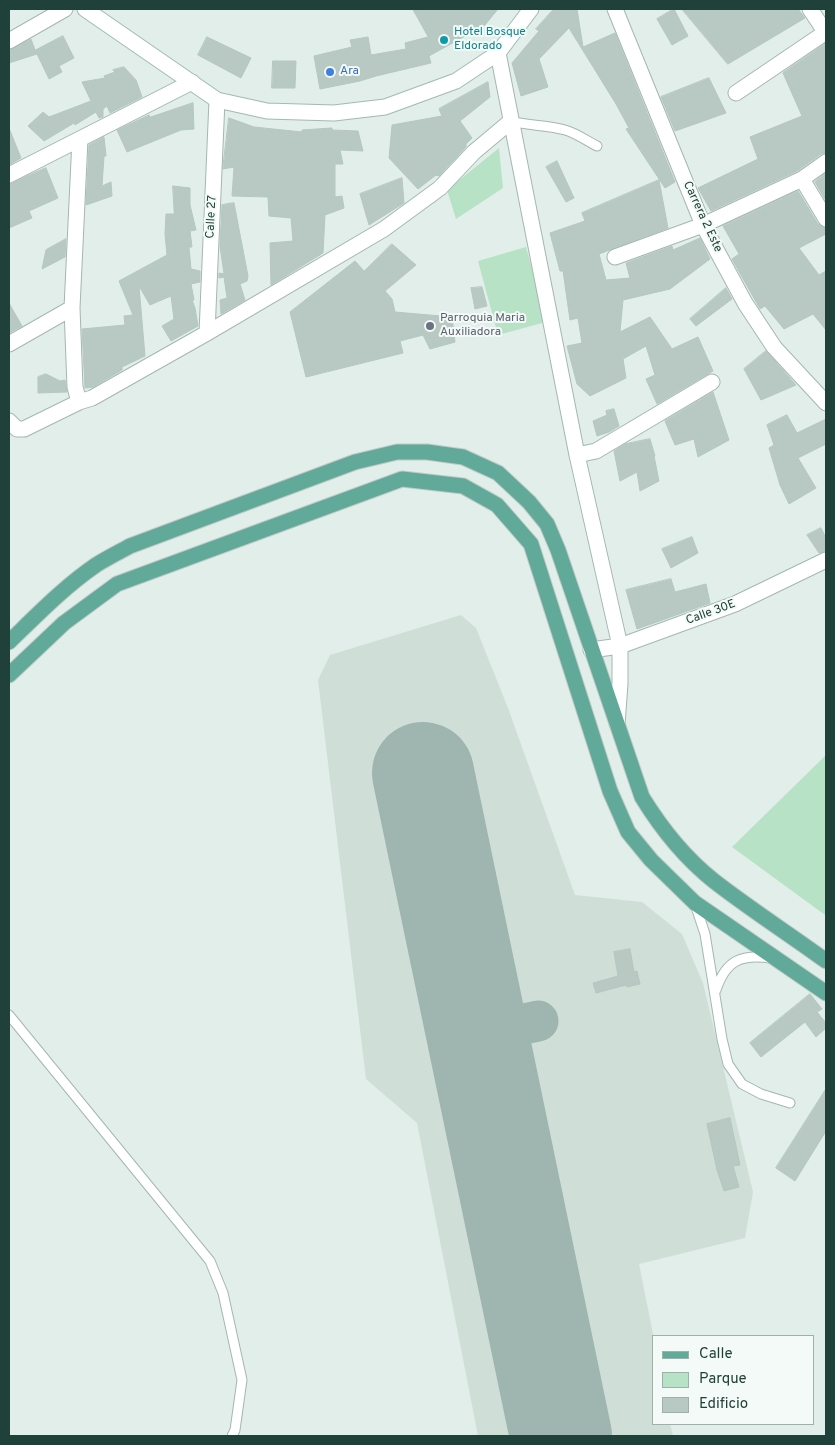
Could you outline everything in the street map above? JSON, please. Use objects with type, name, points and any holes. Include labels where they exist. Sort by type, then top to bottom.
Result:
[{"type":"main road","points":[[9,642],[52,600],[75,581],[98,564],[130,546],[355,462],[397,452],[427,452],[463,457],[498,473],[529,502],[547,524],[558,550],[642,797],[656,820],[674,842],[713,880],[826,961]]},
{"type":"main road","points":[[9,675],[64,623],[117,584],[402,479],[463,486],[497,504],[531,544],[610,791],[628,832],[651,860],[695,904],[826,993]]},
{"type":"street","points":[[9,41],[66,9]]},
{"type":"street","points":[[85,9],[217,100],[267,111],[334,113],[385,107],[456,81],[498,53],[531,9]]},
{"type":"street","name":"Carrera 2 Este","points":[[615,9],[703,225],[746,303],[774,346],[826,403]]},
{"type":"street","points":[[736,93],[826,32],[810,9]]},
{"type":"street","points":[[498,53],[577,455],[620,646],[617,724]]},
{"type":"street","points":[[9,175],[192,82]]},
{"type":"street","name":"Calle 27","points":[[207,333],[217,100]]},
{"type":"street","points":[[9,421],[17,429],[24,428],[78,402],[92,398],[384,229],[440,188],[474,152],[511,121]]},
{"type":"street","points":[[78,402],[75,387],[72,308],[80,139]]},
{"type":"street","points":[[615,257],[703,225],[802,179],[826,162]]},
{"type":"street","points":[[802,179],[826,219]]},
{"type":"street","points":[[9,344],[72,308]]},
{"type":"street","points":[[577,455],[596,451],[712,382]]},
{"type":"street","name":"Calle 30E","points":[[591,650],[620,646],[735,604],[826,560]]},
{"type":"lane","points":[[511,121],[567,130],[597,146]]},
{"type":"lane","points":[[695,904],[705,934],[722,1040],[728,1064],[742,1084],[761,1094],[790,1103]]},
{"type":"lane","points":[[715,992],[719,980],[728,967],[739,959],[749,956],[776,959]]},
{"type":"lane","points":[[9,1015],[210,1261],[223,1293],[242,1380],[235,1430],[232,1436]]},
{"type":"shaded area","points":[[461,615],[476,628],[508,708],[575,895],[642,902],[682,934],[703,983],[753,1192],[745,1238],[639,1264],[653,1335],[652,1425],[670,1425],[673,1436],[478,1436],[417,1123],[366,1079],[318,680],[330,655]]},
{"type":"green space","points":[[499,148],[503,188],[456,219],[447,190]]},
{"type":"green space","points":[[526,247],[546,322],[498,335],[478,261]]},
{"type":"green space","points":[[826,755],[826,913],[825,915],[732,847]]},
{"type":"building","points":[[413,9],[498,9],[485,25],[429,56],[431,63],[320,89],[314,56],[352,47],[350,40],[368,37],[371,55],[406,49],[405,43],[428,37]]},
{"type":"building","points":[[554,9],[577,9],[583,47],[615,33],[675,182],[665,188],[626,129],[629,128],[616,104],[569,28],[539,59],[548,87],[521,96],[512,63],[539,31],[536,29]]},
{"type":"building","points":[[674,9],[688,36],[672,45],[657,19]]},
{"type":"building","points":[[682,9],[798,9],[805,18],[728,64]]},
{"type":"building","points":[[63,36],[74,58],[59,66],[62,72],[49,79],[37,54],[9,63],[9,50],[31,39],[35,50]]},
{"type":"building","points":[[207,37],[251,58],[241,78],[198,55]]},
{"type":"building","points":[[826,43],[826,153],[821,154],[797,171],[711,211],[698,188],[758,159],[750,137],[802,116],[783,73]]},
{"type":"building","points":[[273,61],[296,61],[295,88],[272,88]]},
{"type":"building","points":[[124,67],[136,80],[142,97],[110,113],[107,106],[103,109],[103,117],[99,118],[96,112],[44,141],[28,126],[43,112],[49,117],[91,101],[82,82],[105,78],[104,76],[115,72],[113,70]]},
{"type":"building","points":[[709,78],[726,113],[675,131],[661,97]]},
{"type":"building","points":[[488,82],[490,97],[460,121],[472,138],[439,176],[436,175],[418,189],[389,158],[392,125],[442,116],[439,109]]},
{"type":"building","points":[[193,103],[194,129],[181,130],[127,152],[117,130],[149,115],[150,117]]},
{"type":"building","points":[[229,118],[254,127],[302,132],[302,130],[332,128],[332,130],[358,131],[363,151],[340,150],[343,164],[335,164],[335,197],[342,196],[344,208],[325,215],[323,253],[271,285],[270,243],[293,241],[291,218],[269,216],[268,197],[232,196],[234,167],[223,169]]},
{"type":"building","points":[[9,128],[21,158],[9,165]]},
{"type":"building","points":[[104,137],[106,156],[104,156],[102,186],[111,182],[112,196],[86,205],[89,145]]},
{"type":"building","points":[[557,161],[574,198],[566,202],[546,167]]},
{"type":"building","points":[[46,168],[58,198],[29,211],[32,218],[9,228],[9,184]]},
{"type":"building","points":[[826,173],[826,201],[815,182]]},
{"type":"building","points":[[402,178],[404,203],[369,225],[360,194]]},
{"type":"building","points":[[659,180],[668,228],[599,254],[606,280],[630,278],[626,263],[672,246],[673,250],[700,238],[710,259],[670,289],[623,300],[620,332],[650,317],[672,349],[698,337],[713,371],[657,404],[646,379],[655,375],[646,346],[623,359],[626,378],[590,396],[577,384],[567,346],[582,343],[578,318],[570,320],[563,271],[560,271],[550,233],[585,221],[582,213]]},
{"type":"building","points":[[173,186],[190,188],[190,205],[196,230],[190,231],[192,247],[189,247],[191,269],[200,271],[200,282],[191,284],[194,300],[192,300],[198,326],[171,341],[162,326],[174,319],[171,296],[150,305],[139,286],[145,356],[122,367],[122,370],[93,387],[85,388],[82,329],[125,325],[124,316],[133,315],[119,281],[167,255],[166,214],[174,214]]},
{"type":"building","points":[[798,191],[818,224],[826,228],[826,234],[799,248],[819,275],[826,271],[826,330],[813,314],[784,329],[765,306],[760,309],[732,259],[739,254],[723,226]]},
{"type":"building","points":[[234,203],[248,276],[247,281],[240,284],[245,300],[221,314],[220,300],[227,298],[224,277],[219,278],[219,273],[224,274],[220,246],[222,205]]},
{"type":"building","points":[[66,239],[65,257],[42,269],[46,250]]},
{"type":"building","points":[[392,244],[416,265],[385,291],[392,299],[395,312],[452,317],[455,342],[430,349],[423,335],[400,341],[403,353],[306,377],[290,312],[355,261],[364,271]]},
{"type":"building","points":[[482,287],[487,306],[475,309],[471,288]]},
{"type":"building","points":[[726,288],[732,299],[696,326],[690,319]]},
{"type":"building","points":[[9,303],[22,326],[9,333]]},
{"type":"building","points":[[766,351],[796,385],[761,400],[744,369]]},
{"type":"building","points":[[46,374],[60,381],[65,380],[67,392],[38,393],[38,377]]},
{"type":"building","points":[[713,392],[729,440],[698,457],[694,439],[675,445],[665,421]]},
{"type":"building","points":[[614,409],[619,426],[597,436],[593,421],[607,415],[606,411]]},
{"type":"building","points":[[787,415],[797,433],[826,419],[826,444],[798,458],[816,488],[789,504],[780,485],[769,448],[774,445],[767,425]]},
{"type":"building","points":[[650,439],[659,481],[640,491],[637,472],[620,481],[614,451],[625,444]]},
{"type":"building","points":[[821,528],[826,538],[826,551],[819,553],[807,535]]},
{"type":"building","points":[[692,537],[698,553],[671,568],[662,549]]},
{"type":"building","points":[[671,579],[675,592],[706,584],[710,603],[637,629],[626,590]]},
{"type":"building","points":[[630,949],[634,972],[637,971],[640,984],[627,987],[626,985],[596,993],[593,983],[618,976],[614,952]]},
{"type":"building","points":[[810,994],[822,1009],[817,1012],[826,1023],[826,1028],[816,1037],[805,1022],[761,1057],[750,1043]]},
{"type":"building","points":[[826,1089],[826,1131],[795,1181],[776,1168]]},
{"type":"building","points":[[730,1118],[740,1165],[733,1166],[739,1187],[724,1191],[717,1170],[707,1124]]},
{"type":"taxiway","points":[[478,1034],[538,1021]]},
{"type":"runway","points":[[423,773],[561,1436]]},
{"type":"place","name":"Hotel Bosque Eldorado","points":[[444,40]]},
{"type":"place","name":"Ara","points":[[330,72]]},
{"type":"place","name":"Parroquia Maria Auxiliadora","points":[[430,326]]}]
